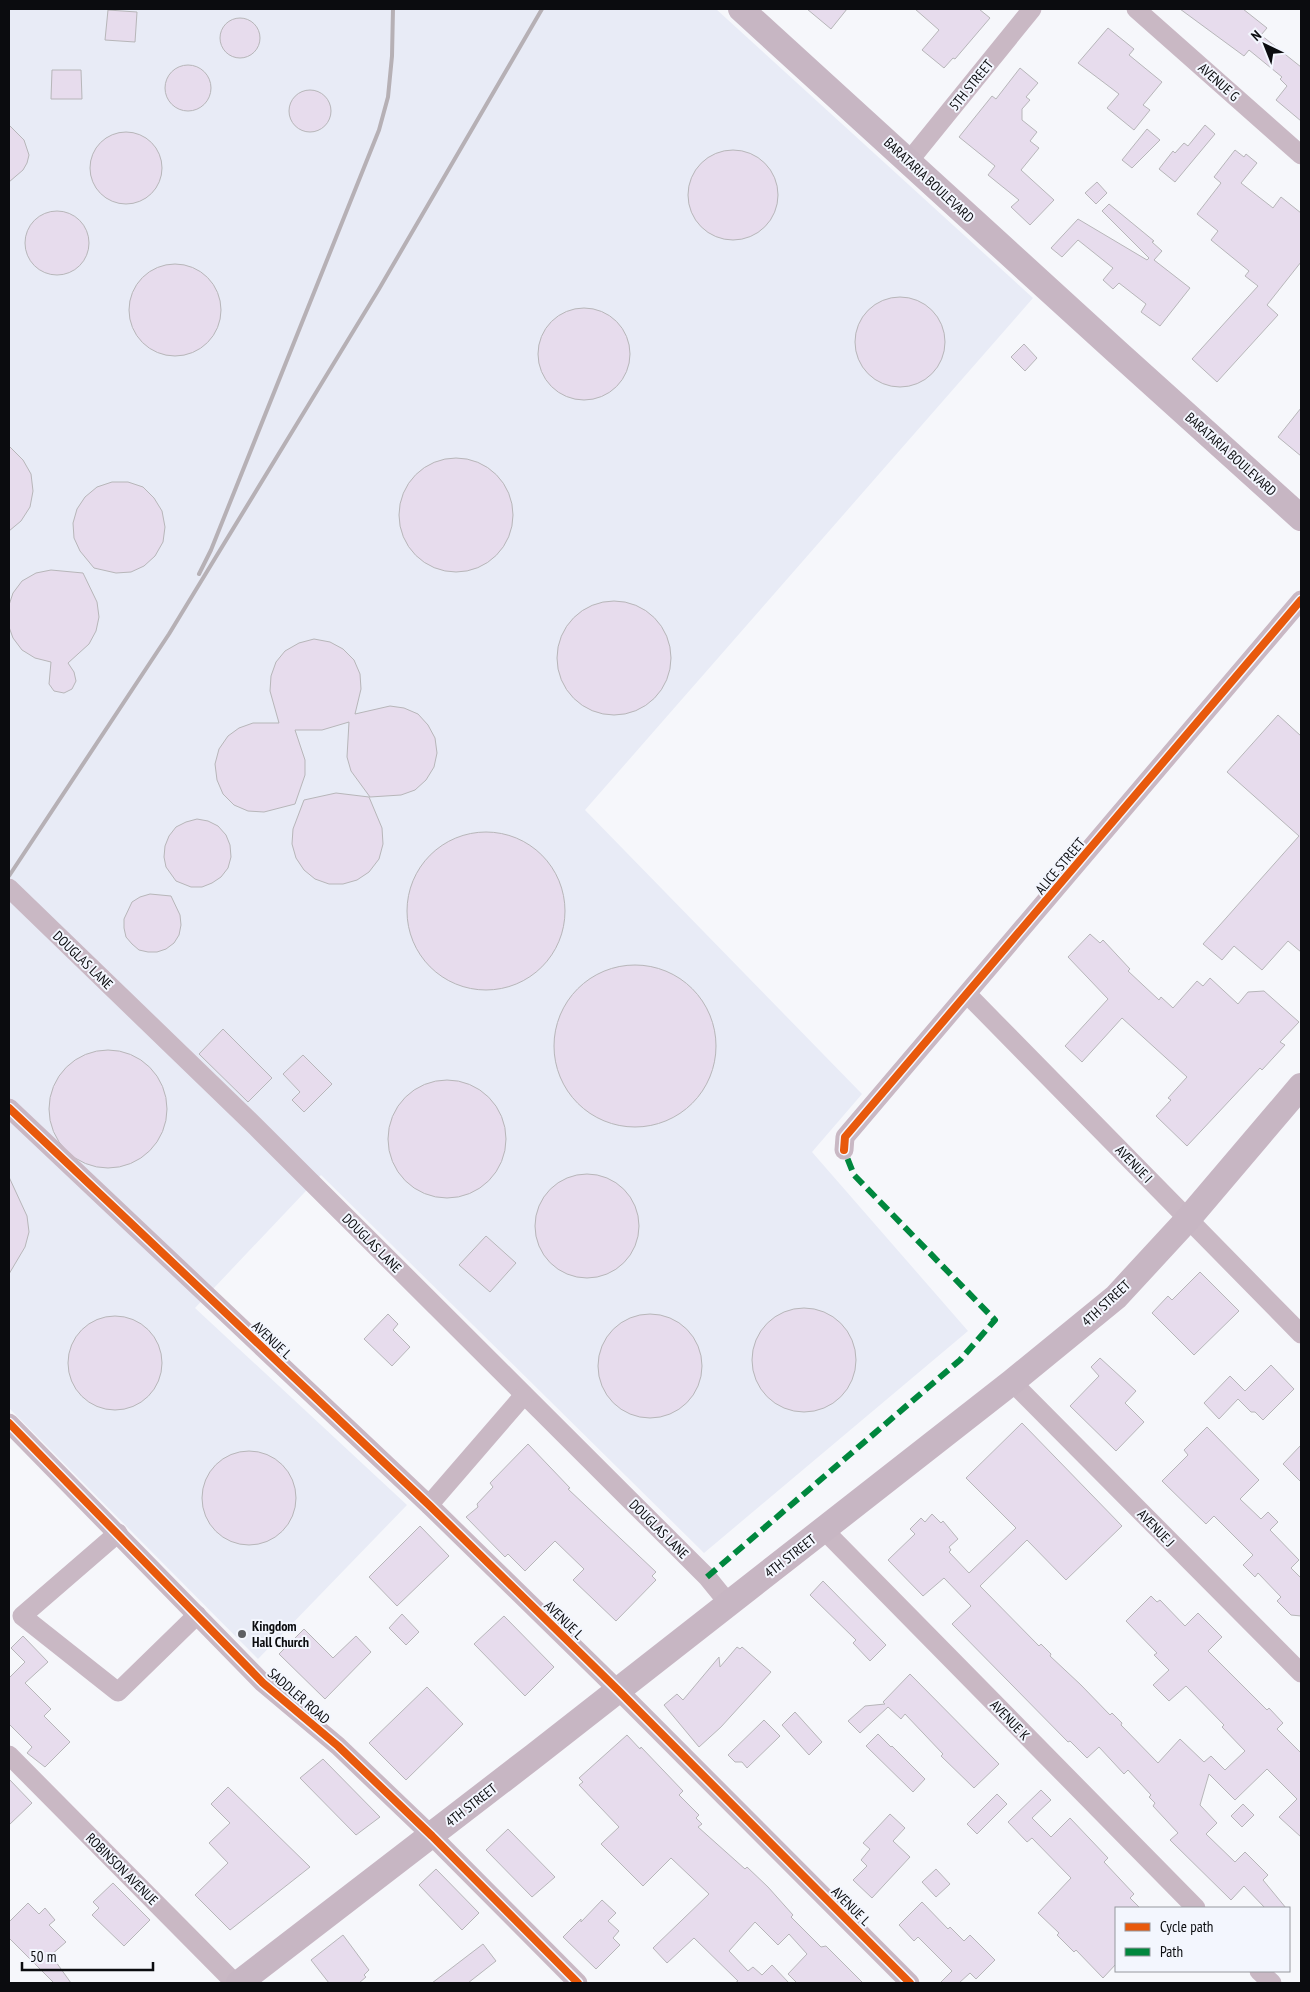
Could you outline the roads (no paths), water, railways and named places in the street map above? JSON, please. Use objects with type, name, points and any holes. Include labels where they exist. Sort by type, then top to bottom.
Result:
[{"type":"main road","name":"BARATARIA BOULEVARD","points":[[742,9],[1116,351],[1299,507]]},
{"type":"main road","name":"4TH STREET","points":[[240,1983],[432,1836],[824,1530],[1116,1298],[1188,1219],[1301,1086]]},
{"type":"street","name":"5TH STREET","points":[[909,161],[1032,9]]},
{"type":"street","name":"AVENUE G","points":[[1136,9],[1301,156]]},
{"type":"street","name":"ALICE STREET","points":[[844,1150],[845,1137],[1301,600]]},
{"type":"street","name":"DOUGLAS LANE","points":[[9,888],[256,1127],[707,1577],[729,1604]]},
{"type":"street","name":"AVENUE I","points":[[967,994],[1301,1334]]},
{"type":"street","name":"AVENUE L","points":[[9,1108],[429,1505],[618,1690],[910,1983]]},
{"type":"street","name":"AVENUE J","points":[[1012,1382],[1301,1673]]},
{"type":"street","points":[[429,1505],[524,1395]]},
{"type":"street","name":"SADDLER ROAD","points":[[9,1423],[263,1683],[338,1746],[432,1836],[578,1983]]},
{"type":"street","name":"AVENUE K","points":[[824,1530],[1195,1907]]},
{"type":"street","points":[[118,1533],[22,1616],[118,1692],[197,1615]]},
{"type":"street","name":"ROBINSON AVENUE","points":[[9,1755],[235,1983]]},
{"type":"street","points":[[1260,1972],[1272,1983]]},
{"type":"railway","points":[[199,574],[211,550],[379,130],[388,97],[392,56],[393,9]]},
{"type":"railway","points":[[9,876],[169,634],[379,289],[542,9]]},
{"type":"place","name":"Kingdom Hall Church","points":[[242,1634]]}]
